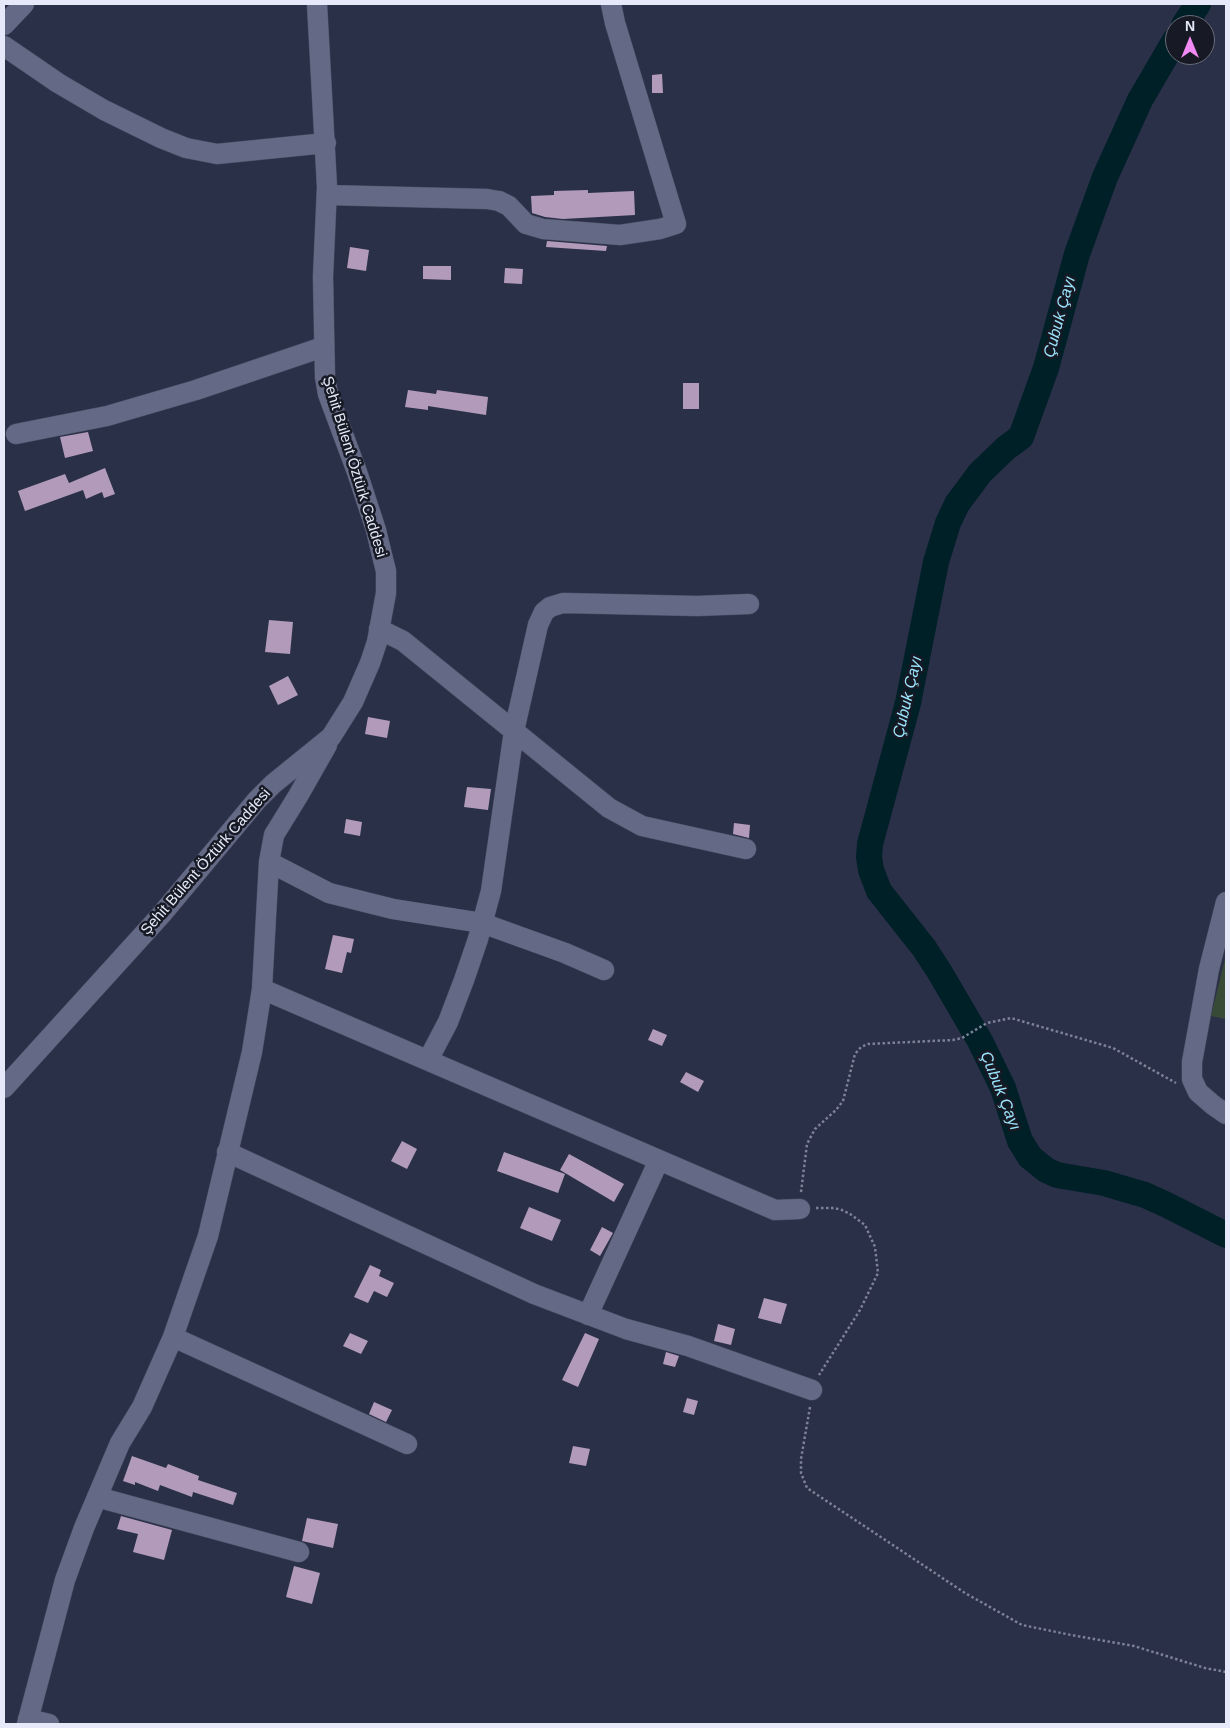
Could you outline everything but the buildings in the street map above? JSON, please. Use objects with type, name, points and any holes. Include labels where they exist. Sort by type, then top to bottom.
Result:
[{"type":"street","points":[[4,25],[24,4]]},
{"type":"street","name":"Şehit Bülent Öztürk Caddesi","points":[[4,1088],[161,915],[258,800],[274,784],[331,737],[353,702],[361,685],[380,629],[386,593],[386,571],[376,530],[328,394],[325,377],[323,277],[327,195],[326,143],[317,4]]},
{"type":"street","points":[[327,195],[487,199],[499,201],[509,206],[526,224],[542,229],[620,235],[660,230],[676,224],[615,23],[611,4]]},
{"type":"street","points":[[4,46],[50,78],[104,110],[160,138],[186,148],[217,154],[326,143]]},
{"type":"street","points":[[16,434],[107,416],[196,390],[323,347]]},
{"type":"street","points":[[428,1060],[448,1022],[469,964],[491,891],[514,731],[538,625],[544,612],[550,607],[563,603],[697,606],[749,604]]},
{"type":"street","points":[[380,629],[403,641],[609,808],[642,826],[746,850]]},
{"type":"street","points":[[48,1724],[28,1722],[66,1580],[84,1528],[120,1443],[142,1407],[173,1337],[208,1236],[252,1052],[262,989],[270,862],[274,835],[331,737]]},
{"type":"street","points":[[270,862],[329,892],[393,909],[482,923],[565,953],[604,970]]},
{"type":"street","points":[[1226,902],[1209,969],[1192,1062],[1192,1078],[1198,1092],[1226,1114]]},
{"type":"street","points":[[262,989],[775,1210],[800,1209]]},
{"type":"street","points":[[227,1152],[534,1294],[626,1329],[688,1346],[812,1390]]},
{"type":"street","points":[[588,1315],[659,1160]]},
{"type":"street","points":[[173,1337],[407,1444]]},
{"type":"street","points":[[97,1497],[298,1552]]},
{"type":"path","points":[[1196,1087],[1183,1088],[1113,1048],[1011,1018],[981,1026],[962,1038],[868,1044],[858,1050],[843,1101],[815,1129],[807,1144],[800,1209],[834,1208],[858,1219],[865,1225],[871,1236],[878,1273],[860,1310],[830,1357],[812,1390],[801,1459],[801,1473],[807,1488],[965,1593],[1022,1624],[1134,1646],[1205,1668],[1226,1672]]},
{"type":"green space","points":[[1226,955],[1226,1019],[1211,1016]]},
{"type":"waterway","name":"Çubuk Çayı","points":[[1191,15],[1198,4]]},
{"type":"waterway","name":"Çubuk Çayı","points":[[1165,57],[1140,100],[1105,177],[1077,254],[1046,368],[1021,437],[1006,448],[980,473],[957,504],[948,523],[936,562],[908,703],[870,844],[869,857],[871,870],[879,891],[924,948],[980,1041],[1003,1088],[1020,1141],[1030,1157],[1046,1170],[1057,1175],[1104,1183],[1145,1195],[1226,1235]]}]
